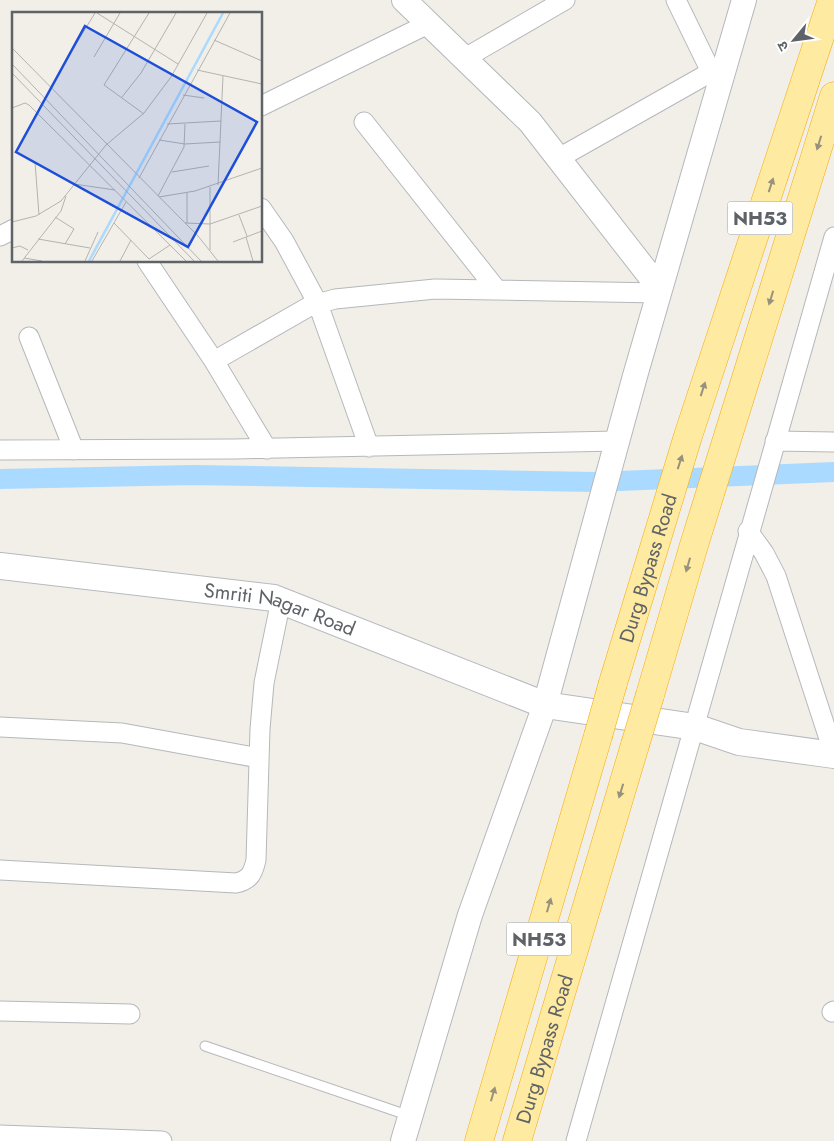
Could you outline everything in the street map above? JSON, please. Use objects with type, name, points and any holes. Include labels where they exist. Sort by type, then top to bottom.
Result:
[{"type":"highway","name":"Durg Bypass Road","points":[[479,1141],[661,522],[832,0]]},
{"type":"highway","name":"Durg Bypass Road","points":[[517,1141],[702,519],[834,96]]},
{"type":"main road","name":"Smriti Nagar Road","points":[[0,566],[281,600],[545,705],[695,727],[739,742],[834,754]]},
{"type":"street","points":[[404,0],[430,23],[530,122],[660,291]]},
{"type":"street","points":[[466,58],[566,0]]},
{"type":"street","points":[[676,0],[715,80]]},
{"type":"street","points":[[403,1141],[470,915],[545,705],[660,291],[715,80],[744,0]]},
{"type":"street","points":[[262,106],[430,23]]},
{"type":"street","points":[[558,158],[715,80]]},
{"type":"street","points":[[364,122],[497,290]]},
{"type":"street","points":[[262,209],[284,241],[318,304],[369,447]]},
{"type":"street","points":[[0,236],[12,230]]},
{"type":"street","points":[[576,1141],[695,727],[748,531],[834,237]]},
{"type":"street","points":[[148,262],[214,361],[267,449]]},
{"type":"street","points":[[214,361],[286,318],[335,299],[435,290],[660,291]]},
{"type":"street","points":[[29,337],[74,450]]},
{"type":"street","points":[[0,450],[267,449],[618,441]]},
{"type":"street","points":[[775,441],[834,442]]},
{"type":"street","points":[[748,531],[764,553],[776,576],[834,754]]},
{"type":"street","points":[[0,870],[236,884],[246,881],[253,872],[256,860],[259,758],[264,683],[281,600]]},
{"type":"street","points":[[0,727],[122,733],[259,758]]},
{"type":"street","points":[[0,1011],[130,1014]]},
{"type":"street","points":[[0,1135],[162,1141]]},
{"type":"lane","points":[[205,1046],[410,1116]]},
{"type":"waterway","points":[[0,479],[193,475],[595,482],[834,472]]}]
